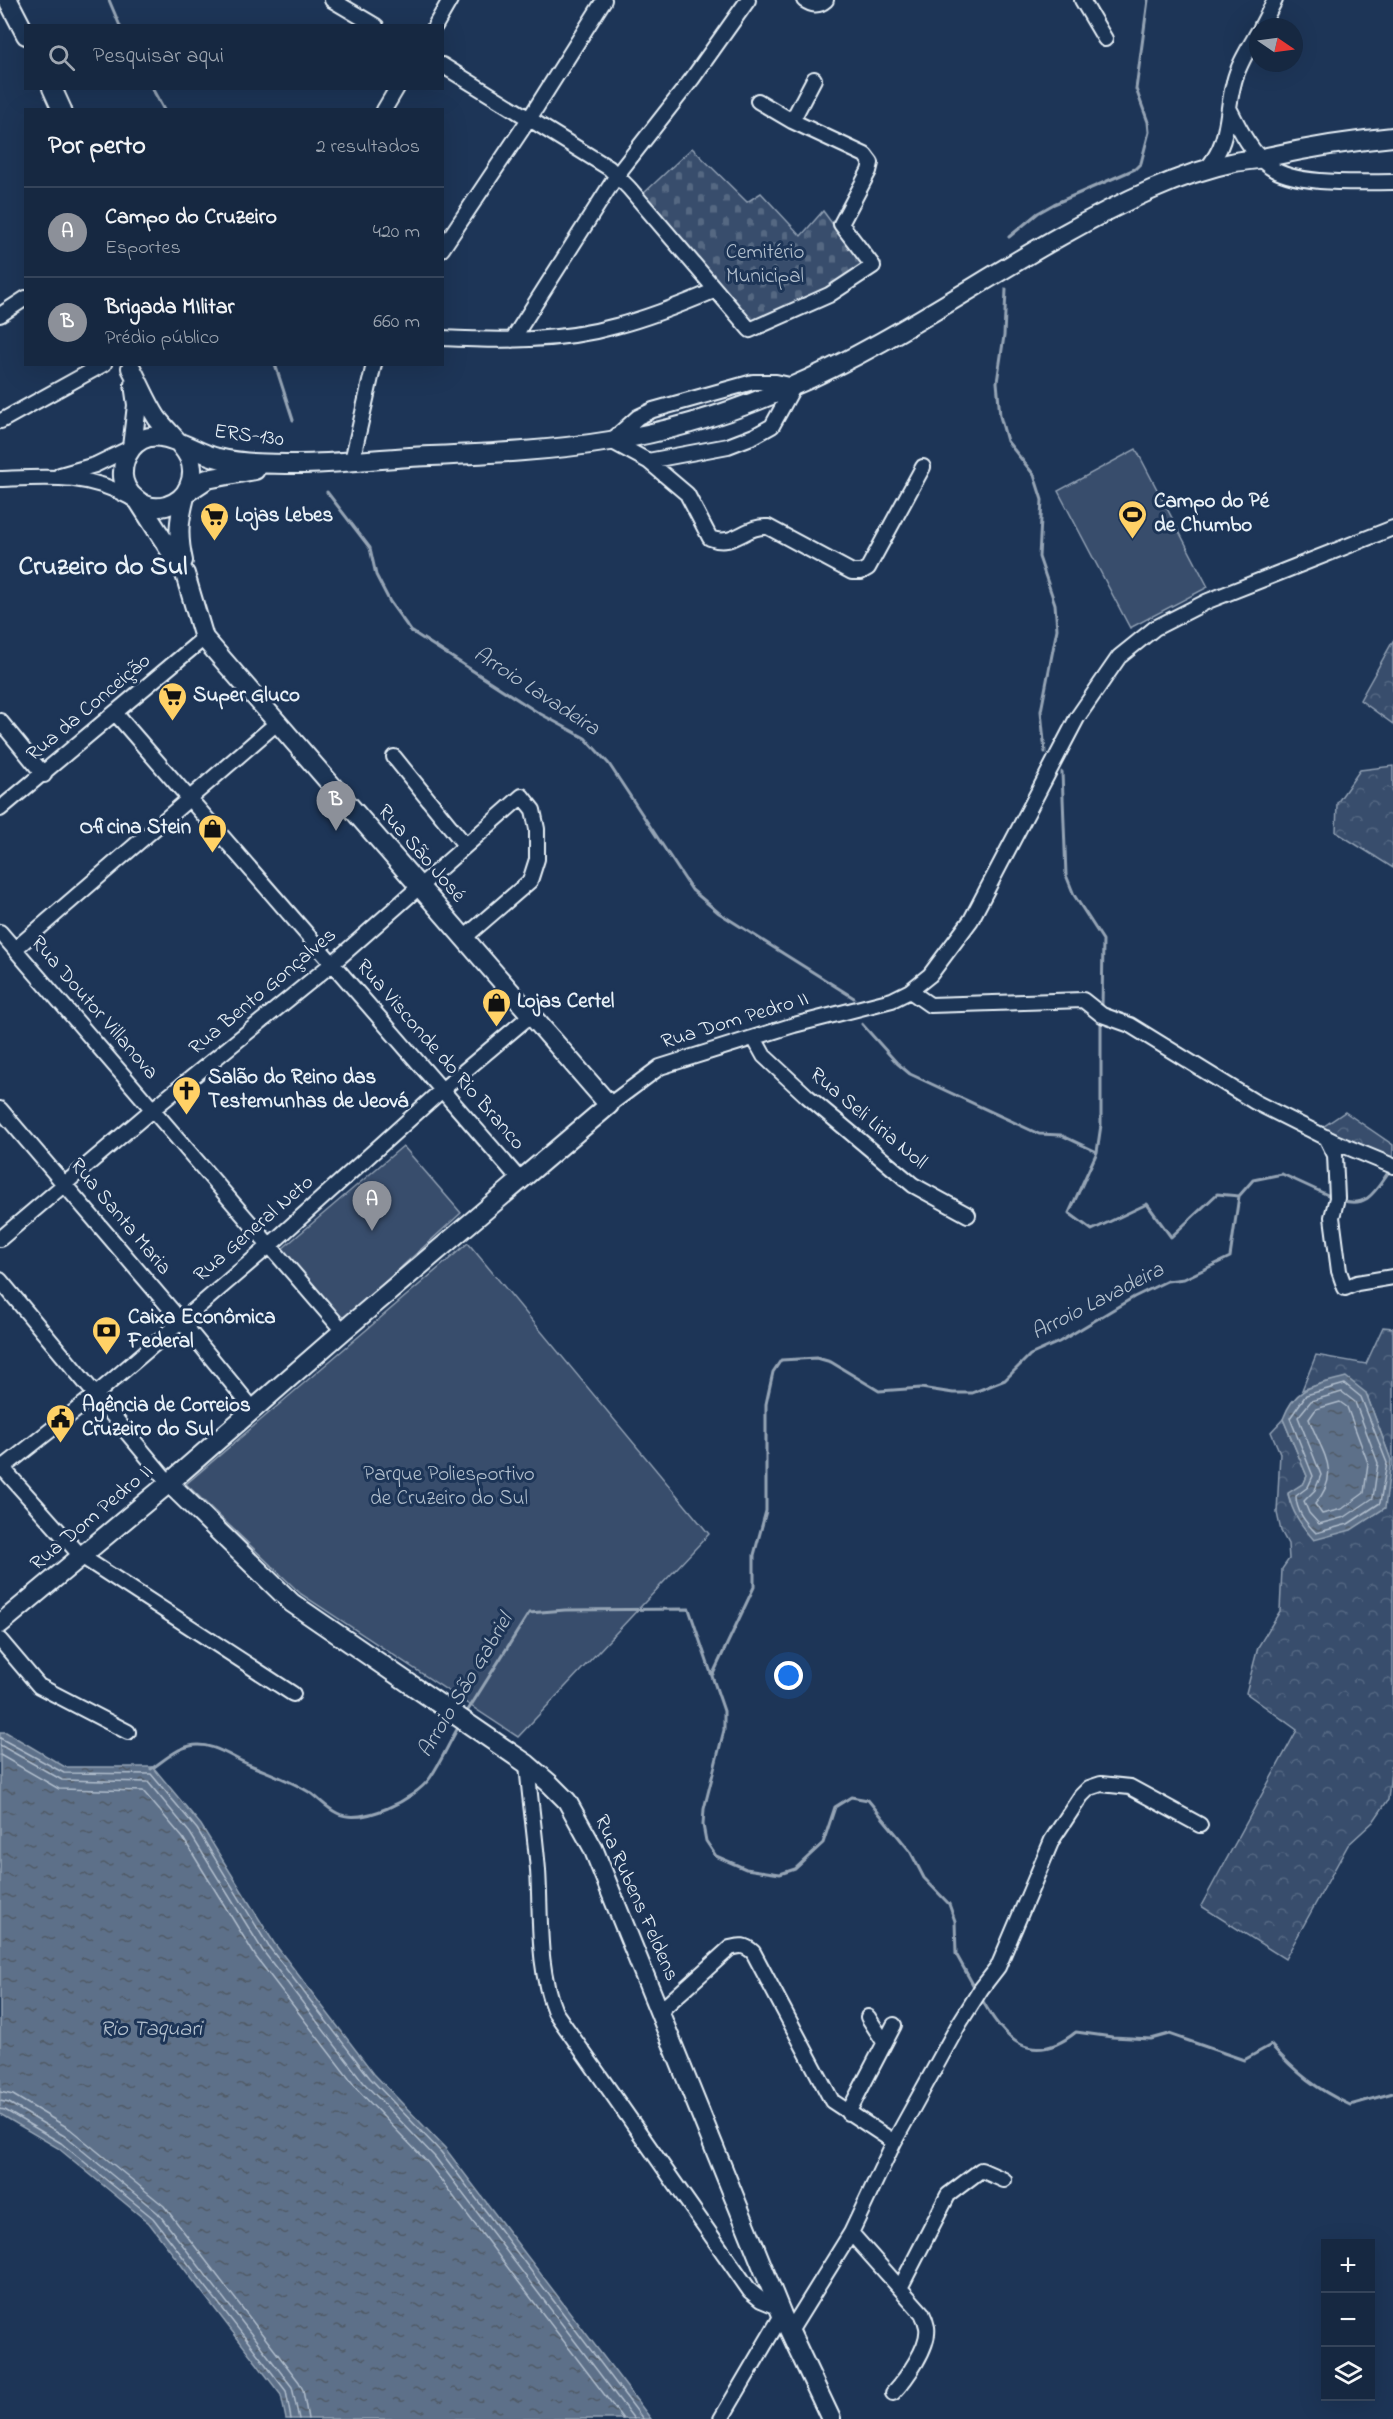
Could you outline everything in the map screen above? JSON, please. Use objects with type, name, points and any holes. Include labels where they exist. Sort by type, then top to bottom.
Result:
[{"type":"main road","points":[[8,0],[24,31]]},
{"type":"main road","points":[[53,90],[61,108]]},
{"type":"main road","name":"ERS-130","points":[[186,493],[207,479],[296,464],[534,450],[611,441],[701,419],[794,386],[882,342],[1035,249],[1153,189],[1206,169],[1306,148],[1393,137]]},
{"type":"main road","points":[[131,366],[153,412],[181,444],[190,459],[192,476],[178,521],[178,535],[185,574]]},
{"type":"main road","points":[[131,366],[137,405],[132,447]]},
{"type":"main road","points":[[181,444],[167,437],[152,437],[138,442],[127,455],[123,472],[127,489],[139,502],[153,507],[174,502],[186,493]]},
{"type":"main road","name":"ERS-130","points":[[181,444],[206,455],[235,461],[296,464]]},
{"type":"main road","name":"Rua São José","points":[[139,502],[166,540],[185,574],[204,638],[609,1105]]},
{"type":"main road","name":"Rua Dom Pedro II","points":[[0,1624],[169,1483],[343,1331],[609,1105]]},
{"type":"main road","name":"Rua Rubens Feldens","points":[[169,1483],[292,1603],[527,1764],[567,1801],[593,1848],[789,2333],[831,2419]]},
{"type":"street","points":[[332,0],[373,24]]},
{"type":"street","points":[[436,24],[450,0]]},
{"type":"street","points":[[444,246],[529,119],[604,0]]},
{"type":"street","points":[[512,340],[617,175],[692,79],[748,0]]},
{"type":"street","points":[[804,0],[813,5],[824,2]]},
{"type":"street","points":[[1082,0],[1105,39]]},
{"type":"street","points":[[1266,18],[1275,0]]},
{"type":"street","points":[[1206,169],[1212,163],[1223,141],[1234,82],[1249,51]]},
{"type":"street","points":[[444,66],[617,175],[750,330],[829,295],[873,266],[841,224],[871,163],[865,155],[792,121],[758,101]]},
{"type":"street","points":[[792,121],[814,79]]},
{"type":"street","points":[[385,108],[396,90]]},
{"type":"street","points":[[1230,110],[1261,159],[1280,172],[1332,182],[1393,182]]},
{"type":"street","points":[[444,339],[512,340],[570,335],[614,327],[661,313],[716,290]]},
{"type":"street","points":[[0,315],[24,299]]},
{"type":"street","points":[[1,421],[100,366]]},
{"type":"street","points":[[352,461],[374,366]]},
{"type":"street","points":[[648,461],[714,450],[754,436],[772,426],[794,386]]},
{"type":"street","points":[[611,441],[648,461],[687,494],[710,538],[726,542],[754,528],[768,527],[852,572],[861,572],[868,567],[923,467]]},
{"type":"street","points":[[56,477],[95,465],[132,447]]},
{"type":"street","points":[[0,479],[56,477],[93,482],[111,487],[139,502]]},
{"type":"street","name":"Rua Dom Pedro II","points":[[609,1105],[660,1068],[794,1025],[892,1000],[910,991],[936,968],[971,920],[1077,718],[1119,657],[1155,628],[1208,601],[1393,528]]},
{"type":"street","name":"Rua da Conceição","points":[[0,810],[204,638]]},
{"type":"street","name":"Rua Visconde do Rio Branco","points":[[116,714],[520,1179]]},
{"type":"street","points":[[0,721],[44,775]]},
{"type":"street","points":[[15,949],[279,722]]},
{"type":"street","points":[[394,757],[465,845]]},
{"type":"street","name":"Rua Bento Gonçalves","points":[[0,1239],[153,1109],[333,963],[522,796],[533,810],[537,830],[537,859],[530,881],[464,938]]},
{"type":"street","name":"Rua Doutor Villanova","points":[[0,932],[343,1331]]},
{"type":"street","points":[[910,991],[930,1005],[1083,1000],[1101,1015],[1130,1025],[1255,1102],[1335,1142],[1393,1166]]},
{"type":"street","name":"Rua General Neto","points":[[1,1468],[94,1396],[269,1245],[443,1089],[531,1015]]},
{"type":"street","name":"Rua Seli Liria Noll","points":[[754,1038],[764,1056],[807,1096],[912,1185],[968,1215]]},
{"type":"street","name":"Rua Santa Maria","points":[[0,1109],[253,1409]]},
{"type":"street","points":[[1325,1135],[1335,1155],[1337,1198],[1332,1217],[1339,1271],[1346,1288],[1357,1283],[1393,1277]]},
{"type":"street","points":[[0,1280],[94,1396],[169,1483]]},
{"type":"street","points":[[1,1468],[81,1556],[293,1694]]},
{"type":"street","points":[[0,1640],[39,1686],[128,1732]]},
{"type":"street","points":[[527,1764],[537,1868],[542,1961],[546,1990],[555,2012],[750,2291],[780,2311],[721,2419]]},
{"type":"street","points":[[789,2333],[851,2233],[894,2142],[978,1993],[998,1967],[1052,1840],[1081,1796],[1089,1788],[1101,1784],[1130,1787],[1200,1825]]},
{"type":"street","points":[[660,2011],[730,1948],[741,1945],[747,1947],[753,1952],[832,2101],[894,2142]]},
{"type":"street","points":[[868,2017],[884,2042]]},
{"type":"street","points":[[848,2113],[894,2025]]},
{"type":"street","points":[[900,2288],[948,2195],[981,2170],[1004,2180]]},
{"type":"street","points":[[851,2233],[922,2313],[927,2327],[926,2340],[906,2379],[893,2393]]},
{"type":"green space","name":"Cemitério Municipal","points":[[692,148],[747,202],[761,193],[801,236],[823,211],[862,264],[821,292],[753,323],[642,195]]},
{"type":"green space","name":"Campo do Pé de Chumbo","points":[[1136,449],[1208,587],[1130,628],[1058,491]]},
{"type":"green space","points":[[1393,641],[1393,724],[1360,700]]},
{"type":"green space","points":[[1393,766],[1393,868],[1336,832],[1337,803],[1360,770]]},
{"type":"green space","points":[[1345,1112],[1393,1145],[1393,1163],[1320,1129]]},
{"type":"green space","points":[[403,1146],[461,1213],[343,1320],[282,1249]]},
{"type":"green space","name":"Parque Poliesportivo de Cruzeiro do Sul","points":[[468,1243],[709,1534],[518,1737],[301,1594],[186,1484]]},
{"type":"green space","points":[[1383,1327],[1393,1328],[1393,1752],[1388,1800],[1373,1822],[1348,1845],[1285,1959],[1201,1906],[1297,1730],[1246,1693],[1258,1647],[1280,1611],[1282,1569],[1289,1559],[1288,1544],[1281,1531],[1277,1513],[1280,1453],[1271,1432],[1283,1419],[1307,1476],[1304,1483],[1288,1494],[1290,1503],[1391,1460],[1366,1393],[1326,1382],[1302,1390],[1316,1355],[1366,1364]]},
{"type":"water","points":[[1346,1377],[1366,1393],[1391,1460],[1385,1508],[1351,1530],[1314,1540],[1298,1518],[1288,1493],[1304,1483],[1307,1476],[1283,1419],[1288,1408],[1300,1393],[1316,1385]]},
{"type":"water","name":"Rio Taquari","points":[[0,1732],[6,1732],[65,1767],[153,1767],[201,1825],[274,1943],[374,2074],[445,2148],[651,2419],[286,2419],[281,2395],[149,2223],[58,2148],[0,2114]]},
{"type":"waterway","name":"Arroio Lavadeira","points":[[109,0],[119,24]]},
{"type":"waterway","points":[[1009,237],[1038,213],[1054,204],[1135,169],[1141,163],[1149,132],[1148,122],[1136,89],[1148,0]]},
{"type":"waterway","name":"Arroio Lavadeira","points":[[153,90],[163,108]]},
{"type":"waterway","points":[[1006,289],[1004,336],[997,382],[1000,416],[1007,441],[1034,475],[1042,500],[1039,557],[1055,604],[1057,629],[1041,711],[1045,752]]},
{"type":"waterway","name":"Arroio Lavadeira","points":[[276,366],[293,420]]},
{"type":"waterway","name":"Arroio Lavadeira","points":[[327,492],[370,548],[376,575],[390,602],[411,631],[537,712],[585,738],[609,764],[692,890],[719,913],[854,998]]},
{"type":"waterway","points":[[1062,772],[1066,875],[1074,895],[1103,940],[1102,1009]]},
{"type":"waterway","name":"Arroio Lavadeira","points":[[713,1674],[754,1587],[754,1555],[766,1511],[766,1404],[773,1372],[781,1360],[817,1358],[831,1362],[879,1391],[921,1388],[953,1393],[972,1393],[1005,1380],[1030,1355],[1059,1342],[1134,1297],[1167,1281],[1184,1279],[1230,1257],[1239,1196],[1217,1194],[1171,1237],[1147,1204],[1092,1230],[1069,1213],[1097,1152],[1101,1125],[1101,1019]]},
{"type":"waterway","name":"Arroio Lavadeira","points":[[862,1024],[910,1074],[1039,1134],[1061,1135],[1097,1152]]},
{"type":"waterway","points":[[1341,1200],[1358,1202],[1371,1196],[1390,1170]]},
{"type":"waterway","points":[[1239,1196],[1253,1180],[1282,1174],[1332,1197]]},
{"type":"waterway","name":"Arroio São Gabriel","points":[[465,1715],[529,1613],[565,1610],[689,1609],[724,1711],[724,1730],[704,1809],[703,1825],[706,1841],[716,1856],[746,1869],[780,1874],[795,1869],[823,1843],[835,1807],[851,1797],[868,1800],[910,1851],[924,1878],[949,1904],[955,1921],[956,1954],[976,1990]]},
{"type":"waterway","name":"Arroio São Gabriel","points":[[151,1769],[175,1752],[190,1746],[206,1746],[297,1785],[337,1813],[360,1816],[401,1802],[423,1786],[434,1772],[459,1726]]},
{"type":"waterway","name":"Arroio São Gabriel","points":[[981,1998],[1009,2037],[1032,2048],[1045,2048],[1060,2043],[1076,2032],[1151,2039],[1169,2034],[1244,2060],[1271,2045],[1307,2080],[1350,2105],[1393,2093]]},
{"type":"place","name":"Campo do Pé de Chumbo","points":[[1133,540]]},
{"type":"place","name":"Lojas Lebes","points":[[214,542]]},
{"type":"place","name":"Super Gluco","points":[[172,722]]},
{"type":"place","name":"Brigada MIlitar","points":[[336,831]]},
{"type":"place","name":"Oficina Stein","points":[[212,854]]},
{"type":"place","name":"Lojas Certel","points":[[496,1028]]},
{"type":"place","name":"Salão do Reino das Testemunhas de Jeová","points":[[187,1116]]},
{"type":"place","name":"Campo do Cruzeiro","points":[[372,1231]]},
{"type":"place","name":"Caixa Econômica Federal","points":[[107,1356]]},
{"type":"place","name":"Agência de Correios Cruzeiro do Sul","points":[[61,1444]]},
{"type":"district","name":"Cruzeiro do Sul","points":[[103,567]]}]
